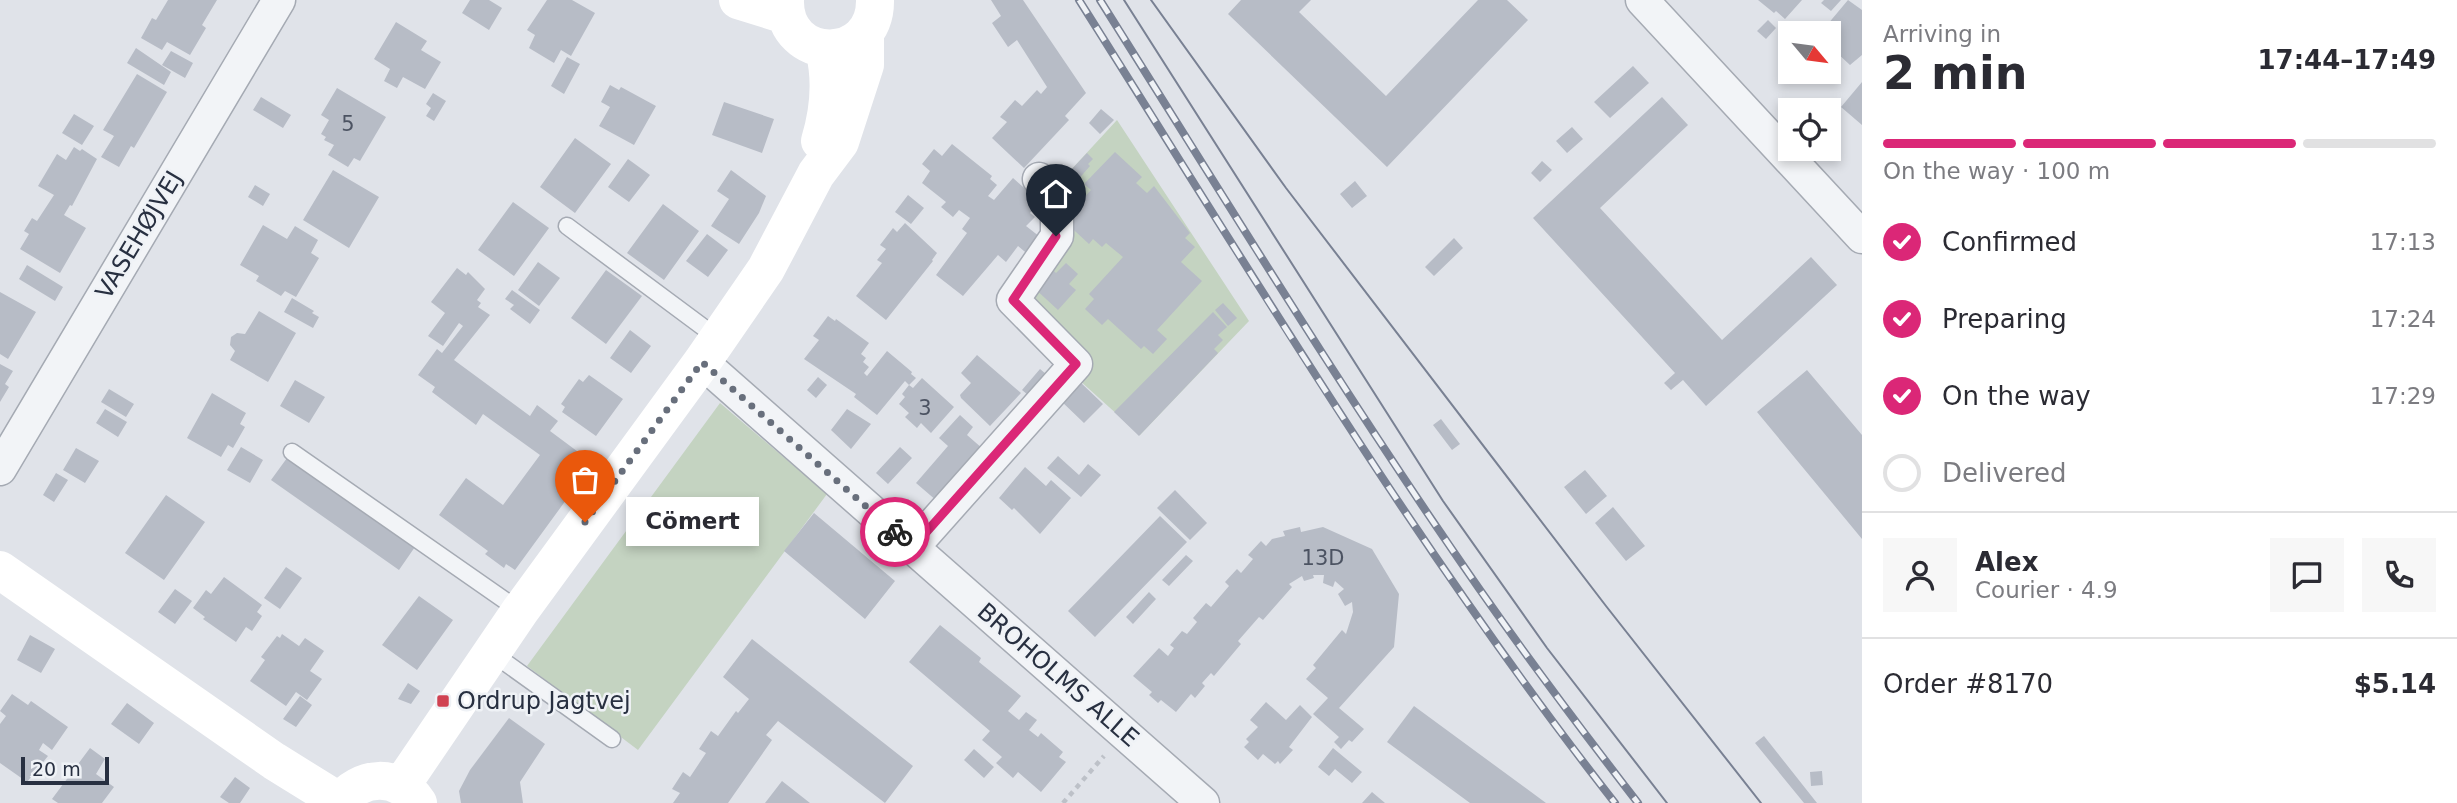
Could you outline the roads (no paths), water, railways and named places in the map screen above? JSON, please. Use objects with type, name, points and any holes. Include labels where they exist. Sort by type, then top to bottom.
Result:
[{"type":"street","name":"VASEHØJVEJ","points":[[0,469],[279,0]]},
{"type":"street","points":[[738,0],[786,8],[792,27],[800,38],[824,49],[849,45],[870,16]]},
{"type":"street","points":[[1642,0],[1862,237]]},
{"type":"street","points":[[0,570],[274,761],[340,803],[351,789],[367,782],[385,781],[410,795],[492,652],[766,269],[816,174],[840,142],[864,65],[870,16]]},
{"type":"street","points":[[816,174],[816,151],[829,101],[828,63],[824,49]]},
{"type":"street","points":[[913,547],[1076,364],[1013,300],[1056,236],[1057,202],[1039,179]]},
{"type":"street","name":"BROHOLMS ALLE","points":[[710,350],[913,547],[1124,733],[1193,800]]},
{"type":"lane","points":[[567,226],[710,350]]},
{"type":"lane","points":[[292,452],[520,611]]},
{"type":"lane","points":[[492,652],[612,740]]},
{"type":"tram line","points":[[1124,0],[1443,501],[1547,648],[1667,803]]},
{"type":"tram line","points":[[1151,0],[1286,188],[1606,606],[1761,803]]},
{"type":"railway","points":[[1079,0],[1403,509],[1471,609],[1615,803]]},
{"type":"railway","points":[[1100,0],[1380,442],[1517,642],[1638,803]]},
{"type":"place","name":"Cömert","points":[[585,522]]},
{"type":"place","name":"Ordrup Jagtvej","points":[[443,701]]}]
